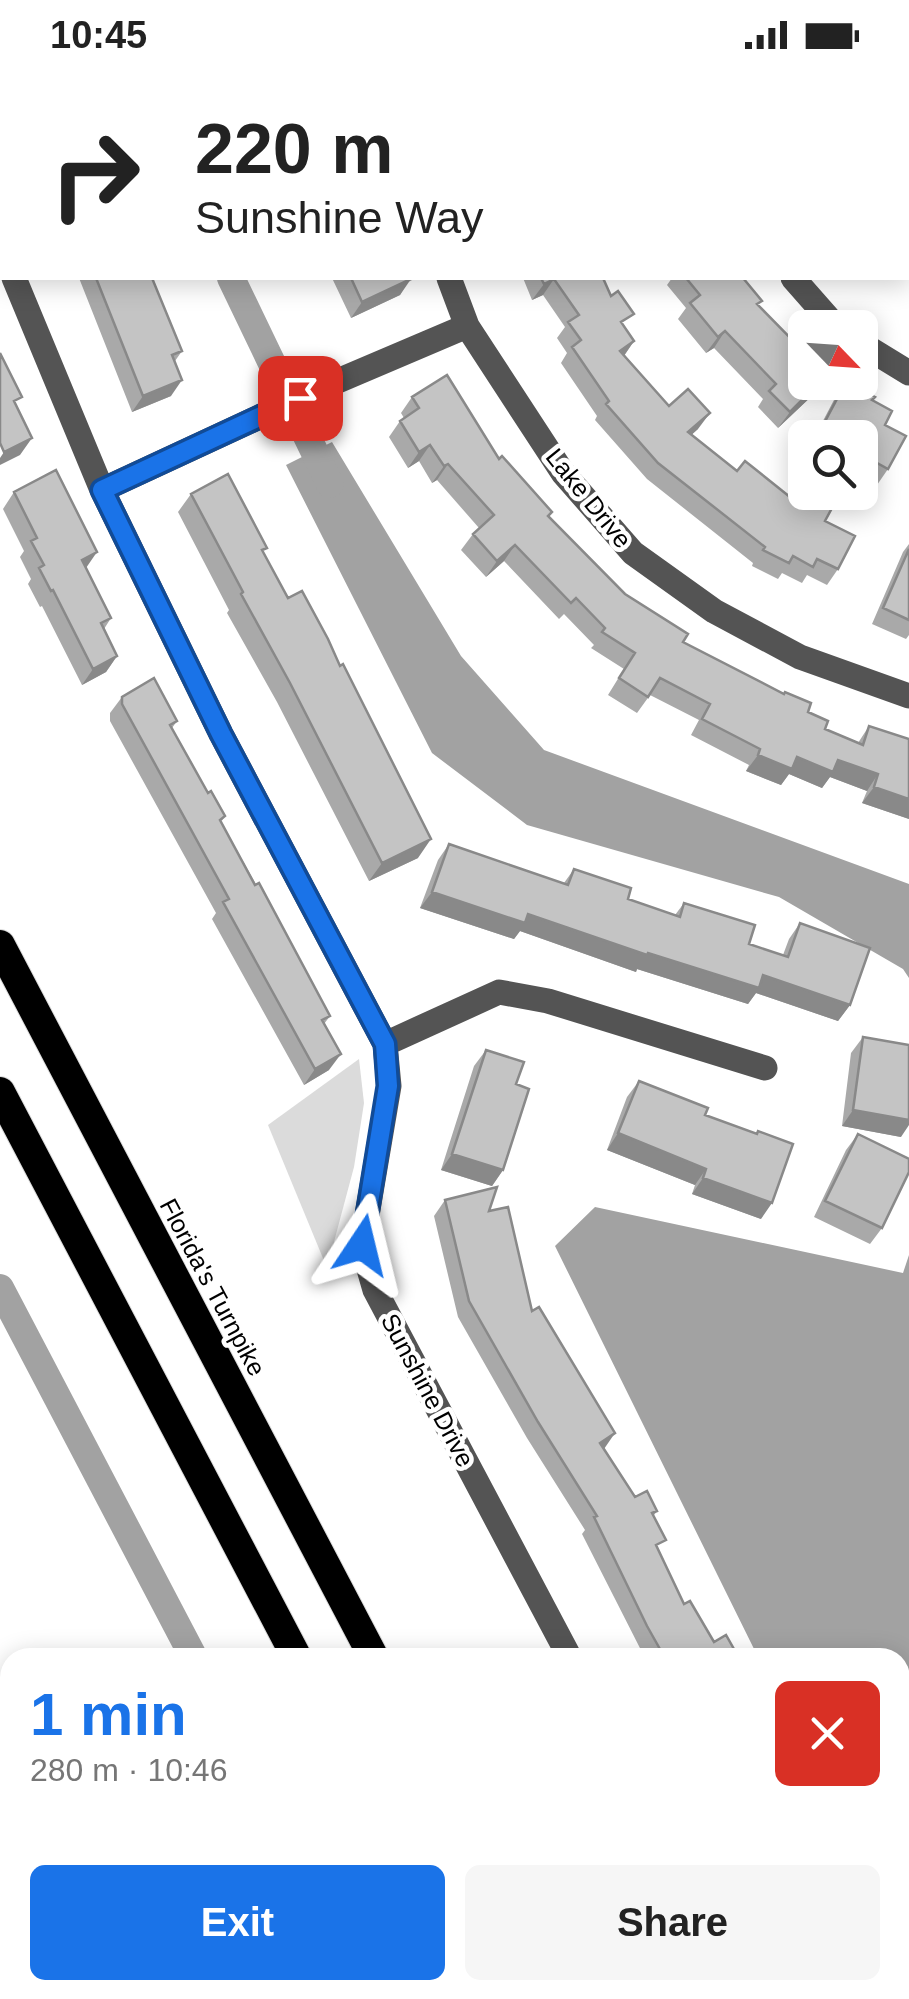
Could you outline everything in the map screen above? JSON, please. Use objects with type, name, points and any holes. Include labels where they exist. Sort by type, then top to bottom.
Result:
[{"type":"highway","name":"Florida's Turnpike","points":[[0,945],[369,1648]]},
{"type":"highway","points":[[0,1092],[291,1648]]},
{"type":"street","name":"Sunshine Drive","points":[[15,280],[102,490],[221,734],[385,1044],[388,1086],[362,1245],[375,1290],[565,1648]]},
{"type":"street","name":"Lake Drive","points":[[450,280],[466,326],[563,473],[633,553],[714,611],[800,657],[909,696]]},
{"type":"street","points":[[795,280],[822,310]]},
{"type":"street","points":[[102,490],[466,326]]},
{"type":"street","points":[[878,353],[909,373]]},
{"type":"street","points":[[385,1044],[499,992],[548,1001],[765,1068]]},
{"type":"shaded area","points":[[332,442],[461,656],[544,750],[909,884],[909,978],[903,969],[779,897],[527,825],[432,753],[286,465]]},
{"type":"shaded area","points":[[359,1059],[364,1103],[354,1167],[327,1268],[268,1125]]},
{"type":"shaded area","points":[[595,1207],[903,1273],[909,1255],[909,1648],[754,1648],[555,1246]]},
{"type":"building","points":[[97,280],[153,280],[182,351],[172,355],[182,380],[143,396]]},
{"type":"building","points":[[352,280],[409,280],[362,302]]},
{"type":"building","points":[[555,280],[604,280],[611,296],[618,291],[634,314],[621,322],[634,341],[620,351],[669,406],[688,389],[710,413],[688,432],[737,471],[745,461],[788,495],[788,510],[831,510],[825,521],[855,536],[838,569],[817,559],[813,567],[793,556],[789,563],[763,550],[765,547],[658,463],[606,404],[609,401],[572,347],[581,340],[568,322],[579,315]]},
{"type":"building","points":[[688,280],[745,280],[762,301],[757,304],[788,336],[788,400],[802,400],[790,412],[769,391],[776,384],[725,331],[718,337],[690,303],[700,295]]},
{"type":"building","points":[[0,353],[22,397],[14,401],[32,438],[4,452],[0,443]]},
{"type":"building","points":[[447,375],[499,459],[502,456],[552,512],[548,516],[625,594],[688,634],[683,642],[784,694],[811,703],[808,712],[828,721],[825,729],[863,745],[869,726],[909,739],[909,799],[874,787],[878,774],[838,760],[833,772],[797,757],[792,769],[758,755],[760,749],[702,719],[710,704],[660,678],[648,697],[619,678],[635,653],[602,632],[605,628],[576,598],[571,603],[515,545],[497,561],[473,534],[494,515],[448,464],[444,466],[430,445],[419,452],[400,421],[419,408],[412,397]]},
{"type":"building","points":[[836,400],[872,400],[892,411],[885,425],[906,436],[888,469],[878,464],[878,420],[826,420]]},
{"type":"building","points":[[56,470],[97,552],[82,560],[111,618],[101,623],[117,656],[93,669],[39,568],[44,565],[31,541],[37,538],[14,492]]},
{"type":"building","points":[[228,474],[288,598],[302,591],[340,666],[343,664],[431,839],[382,863],[191,494]]},
{"type":"building","points":[[909,549],[909,620],[883,608]]},
{"type":"building","points":[[154,678],[177,721],[170,725],[225,816],[220,820],[255,885],[259,883],[330,1016],[322,1020],[341,1054],[315,1069],[223,902],[229,899],[122,704],[122,697]]},
{"type":"building","points":[[449,844],[568,885],[574,869],[631,888],[628,899],[680,917],[684,903],[755,925],[749,944],[788,957],[800,923],[870,948],[850,1005],[763,975],[759,988],[528,914],[525,923],[432,892]]},
{"type":"building","points":[[863,1037],[909,1045],[909,1120],[853,1110]]},
{"type":"building","points":[[486,1050],[524,1062],[516,1084],[529,1089],[503,1170],[452,1154]]},
{"type":"building","points":[[639,1081],[708,1108],[705,1115],[793,1144],[772,1203],[703,1178],[706,1169],[618,1133]]},
{"type":"building","points":[[858,1134],[909,1159],[909,1172],[882,1228],[825,1201]]},
{"type":"building","points":[[497,1187],[489,1211],[508,1207],[532,1311],[539,1307],[615,1433],[600,1443],[635,1497],[647,1491],[657,1511],[652,1513],[666,1540],[656,1545],[684,1604],[690,1601],[714,1642],[726,1635],[733,1648],[659,1648],[594,1517],[597,1516],[469,1301],[445,1200]]},
{"type":"waterway","points":[[232,280],[330,484]]},
{"type":"waterway","points":[[0,1288],[189,1648]]},
{"type":"route","points":[[300,398],[102,490],[221,734],[385,1044],[388,1086],[362,1245]]}]
